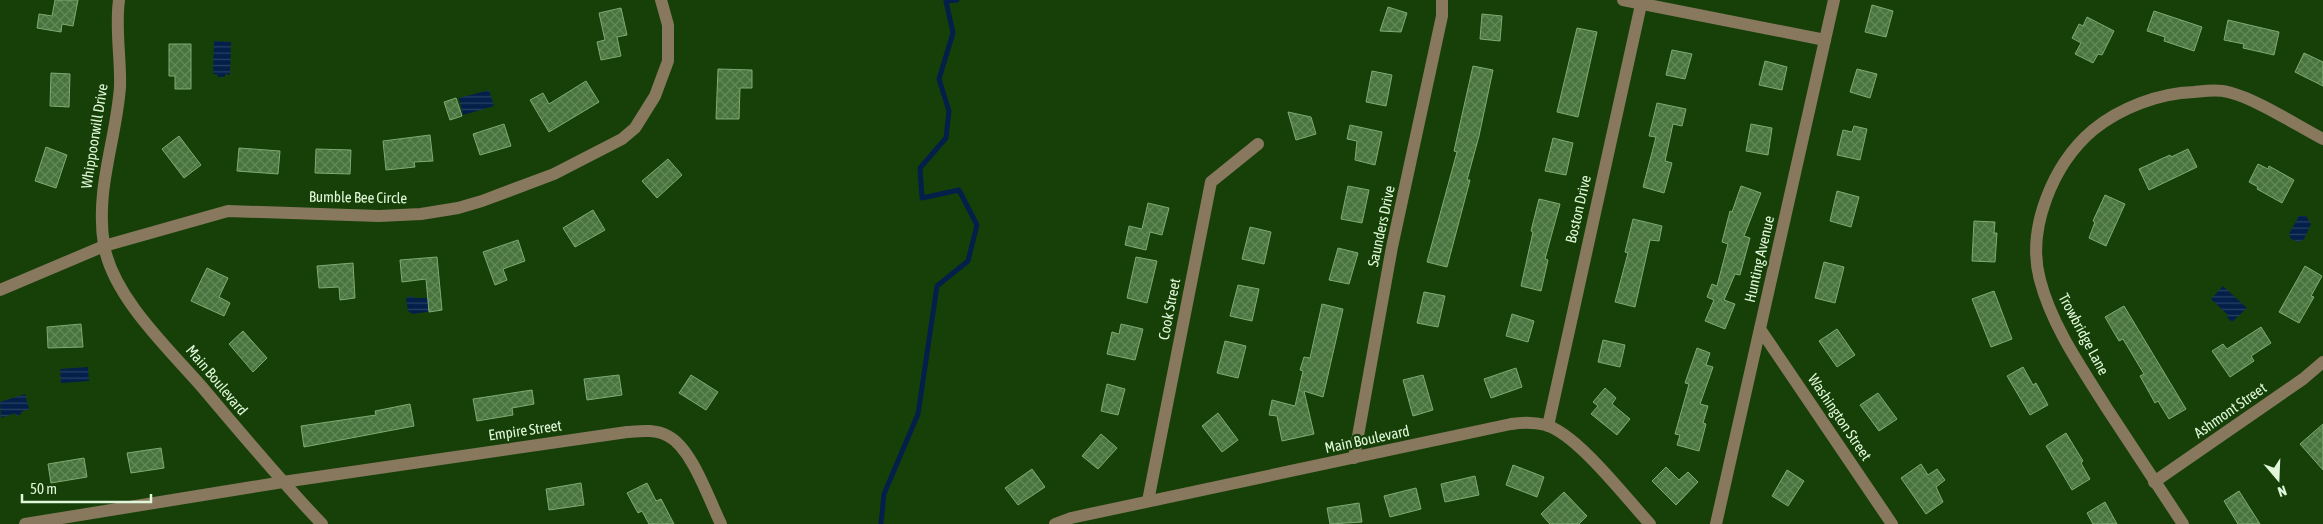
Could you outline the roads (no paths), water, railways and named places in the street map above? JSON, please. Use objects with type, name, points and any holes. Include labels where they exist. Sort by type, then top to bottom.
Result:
[{"type":"street","name":"Whippoorwill Drive","points":[[104,246],[101,196],[120,88],[117,15],[119,0]]},
{"type":"street","name":"Bumble Bee Circle","points":[[0,290],[104,246],[228,211],[378,216],[458,208],[554,174],[622,139],[635,128],[656,96],[668,61],[668,25],[661,0]]},
{"type":"street","name":"Saunders Drive","points":[[1354,458],[1392,248],[1442,16],[1442,0]]},
{"type":"street","points":[[1623,0],[1642,2],[1825,40]]},
{"type":"street","name":"Hunting Avenue","points":[[1716,524],[1834,0]]},
{"type":"street","name":"Boston Drive","points":[[1548,426],[1642,2]]},
{"type":"street","name":"Trowbridge Lane","points":[[2183,524],[2074,358],[2048,306],[2040,280],[2036,257],[2040,216],[2050,190],[2073,151],[2094,130],[2118,114],[2147,101],[2178,92],[2229,92],[2252,101],[2323,139]]},
{"type":"street","name":"Cook Street","points":[[1148,502],[1211,182],[1258,144]]},
{"type":"street","name":"Main Boulevard","points":[[104,246],[113,273],[136,310],[283,482],[322,524]]},
{"type":"street","name":"Washington Street","points":[[1760,329],[1892,524]]},
{"type":"street","name":"Ashmont Street","points":[[2154,482],[2303,379],[2323,362]]},
{"type":"street","name":"Main Boulevard","points":[[1055,524],[1071,518],[1511,424],[1531,422],[1548,426],[1566,437],[1588,456],[1650,524]]},
{"type":"street","name":"Empire Street","points":[[25,524],[62,521],[283,482],[627,432],[651,431],[668,436],[681,445],[692,462],[721,524]]},
{"type":"water","points":[[214,41],[231,42],[230,75],[225,74],[225,77],[218,77],[217,74],[213,74]]},
{"type":"water","points":[[489,90],[494,106],[463,115],[459,98]]},
{"type":"water","points":[[2299,216],[2306,216],[2311,224],[2304,239],[2299,242],[2291,239],[2289,234]]},
{"type":"water","points":[[2223,286],[2247,308],[2232,322],[2227,317],[2228,315],[2211,299]]},
{"type":"water","points":[[412,296],[414,298],[431,298],[433,311],[413,314],[408,311],[406,298]]},
{"type":"water","points":[[88,367],[89,381],[61,383],[60,369]]},
{"type":"water","points":[[25,394],[29,409],[16,416],[15,413],[1,418],[0,402]]},
{"type":"waterway","points":[[881,524],[884,494],[918,414],[937,286],[968,261],[977,225],[959,190],[922,198],[920,168],[946,138],[949,111],[939,79],[953,33],[946,1],[957,0]]}]
